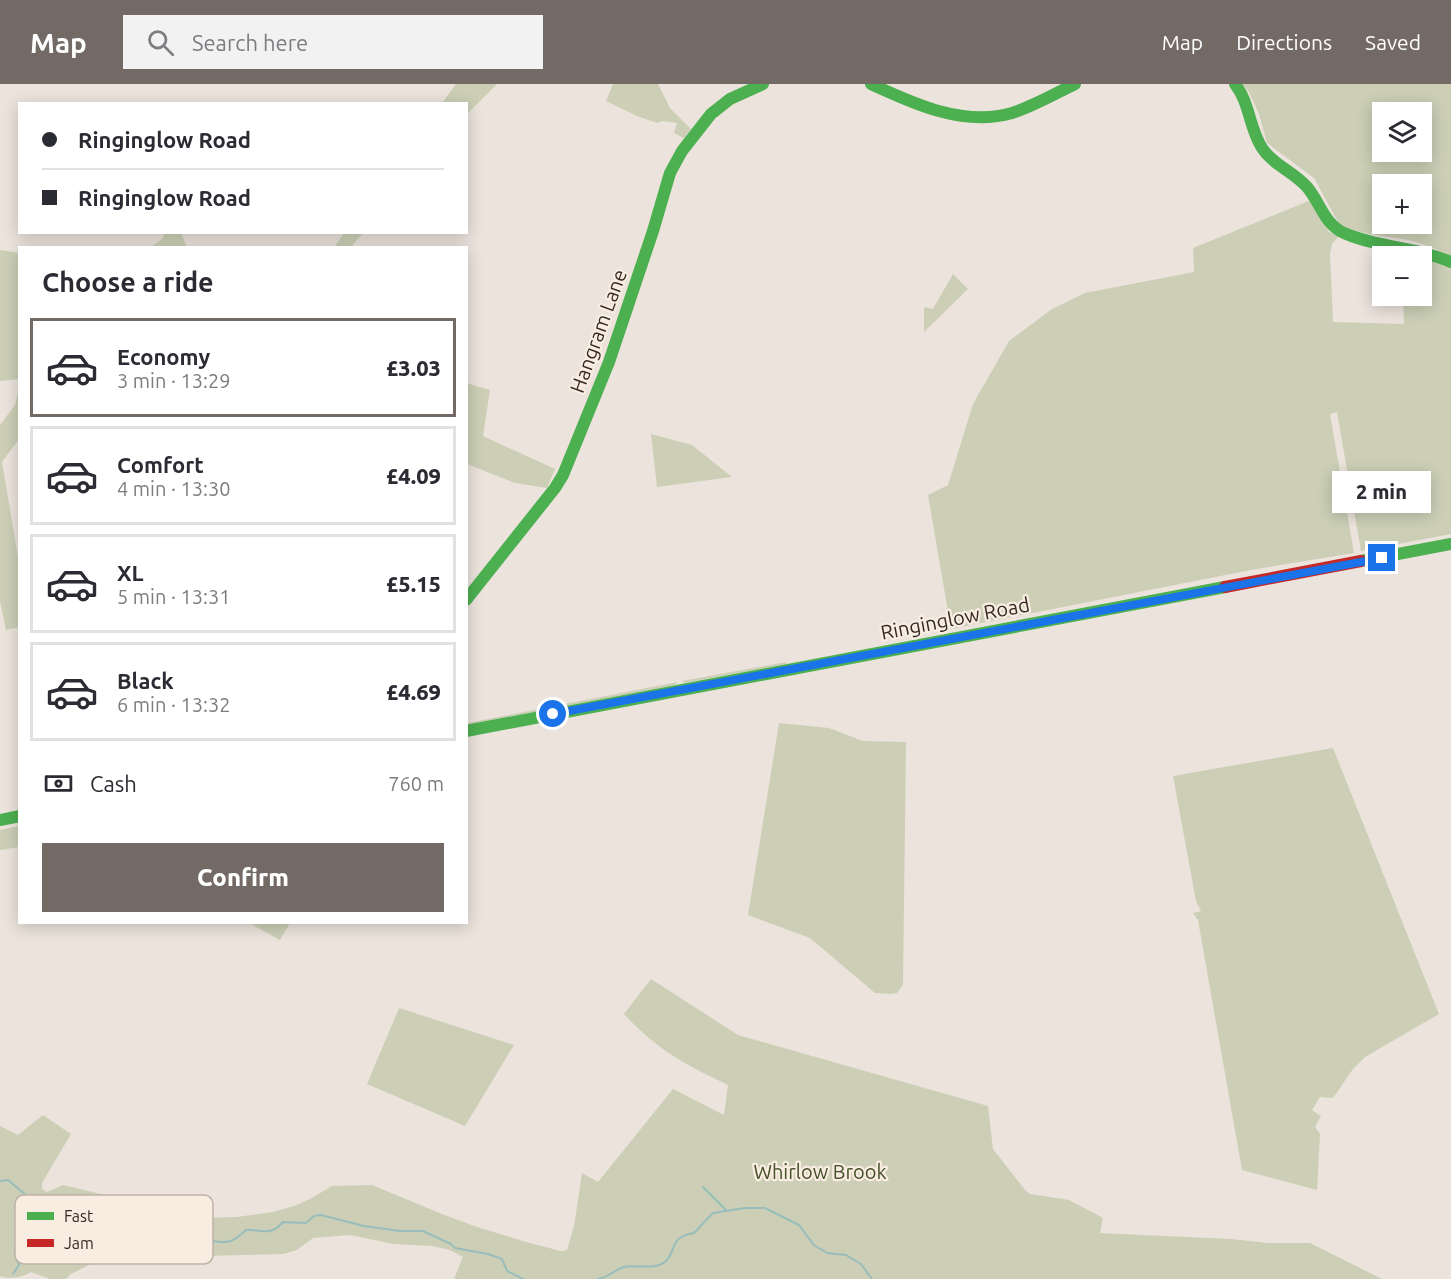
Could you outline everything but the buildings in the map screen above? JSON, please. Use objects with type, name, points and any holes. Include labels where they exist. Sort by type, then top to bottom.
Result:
[{"type":"street","name":"Hangram Lane","points":[[468,597],[563,475],[609,362],[668,179],[682,151],[711,114],[730,99],[763,84]]},
{"type":"street","points":[[872,84],[928,108],[981,116],[1004,115],[1020,110],[1075,84]]},
{"type":"street","points":[[1235,84],[1243,93],[1262,149],[1307,187],[1329,224],[1341,232],[1363,239],[1451,262]]},
{"type":"street","name":"Ringinglow Road","points":[[468,731],[1451,544]]},
{"type":"street","points":[[0,820],[18,816]]},
{"type":"green space","points":[[456,84],[497,84],[468,113],[468,102],[443,102]]},
{"type":"green space","points":[[613,84],[658,84],[670,108],[691,129],[684,138],[674,133],[677,123],[662,121],[657,123],[606,101]]},
{"type":"green space","points":[[1242,84],[1451,84],[1451,256],[1432,246],[1403,239],[1379,236],[1362,232],[1339,224],[1314,178],[1267,143],[1259,114],[1249,92]]},
{"type":"green space","points":[[1309,201],[1329,232],[1339,236],[1332,244],[1330,254],[1333,322],[1404,324],[1403,306],[1432,306],[1432,259],[1451,268],[1451,534],[1361,551],[1337,412],[1330,414],[1354,553],[1251,570],[951,629],[928,495],[948,485],[973,404],[1009,341],[1052,309],[1085,293],[1194,272],[1193,248]]},
{"type":"green space","points":[[164,234],[181,234],[187,246],[152,246],[163,238]]},
{"type":"green space","points":[[344,234],[362,234],[352,246],[335,246]]},
{"type":"green space","points":[[0,250],[18,253],[18,379],[0,381]]},
{"type":"green space","points":[[953,274],[968,289],[924,332],[924,307],[933,309]]},
{"type":"green space","points":[[468,384],[490,390],[483,436],[555,469],[547,488],[515,483],[468,464]]},
{"type":"green space","points":[[18,392],[18,440],[2,462],[18,557],[18,627],[6,630],[0,601],[0,425],[15,405]]},
{"type":"green space","points":[[651,434],[692,445],[732,477],[657,487]]},
{"type":"green space","points":[[786,662],[786,664],[684,683],[682,681]]},
{"type":"green space","points":[[678,682],[675,685],[468,725],[468,723]]},
{"type":"green space","points":[[779,723],[829,728],[863,741],[906,742],[903,985],[897,993],[875,993],[810,938],[748,915]]},
{"type":"green space","points":[[1333,748],[1439,1014],[1365,1057],[1353,1069],[1333,1098],[1320,1097],[1312,1110],[1321,1116],[1315,1127],[1320,1134],[1317,1190],[1242,1170],[1198,920],[1193,913],[1201,911],[1196,901],[1173,776]]},
{"type":"green space","points":[[18,826],[18,847],[0,850],[0,830]]},
{"type":"green space","points":[[251,924],[289,924],[280,940]]},
{"type":"green space","name":"Whirlow Brook","points":[[651,979],[738,1035],[988,1106],[993,1149],[1025,1190],[1030,1194],[1069,1200],[1103,1218],[1100,1233],[1268,1243],[1310,1243],[1382,1279],[454,1279],[463,1257],[450,1250],[432,1246],[393,1244],[350,1235],[313,1238],[297,1250],[283,1254],[213,1256],[213,1218],[273,1212],[310,1199],[332,1186],[372,1185],[477,1227],[561,1251],[567,1250],[574,1226],[582,1173],[598,1182],[673,1089],[724,1115],[728,1085],[673,1056],[636,1027],[624,1014]]},
{"type":"green space","points":[[399,1008],[514,1045],[465,1126],[367,1084]]},
{"type":"green space","name":"Whirlow Brook","points":[[43,1115],[71,1134],[42,1183],[42,1189],[47,1192],[63,1185],[105,1195],[15,1195],[15,1264],[91,1264],[66,1279],[50,1279],[31,1272],[24,1276],[0,1276],[0,1126],[18,1135]]},
{"type":"waterway","points":[[0,1181],[8,1180],[26,1195]]},
{"type":"waterway","points":[[703,1187],[726,1210]]},
{"type":"waterway","points":[[598,1279],[624,1267],[651,1267],[662,1264],[669,1257],[677,1241],[694,1233],[713,1213],[745,1208],[765,1208],[799,1225],[814,1245],[827,1253],[846,1255],[861,1264],[872,1279]]},
{"type":"waterway","points":[[213,1241],[228,1242],[246,1230],[270,1231],[283,1222],[306,1223],[314,1216],[321,1215],[364,1226],[400,1231],[423,1231],[455,1248],[502,1259],[507,1271],[523,1279]]},
{"type":"waterway","points":[[13,1274],[19,1264]]},
{"type":"traffic: fast","points":[[468,597],[563,475],[609,362],[670,173],[682,151],[711,114],[730,99],[763,84]]},
{"type":"traffic: fast","points":[[871,84],[922,106],[976,117],[994,117],[1012,113],[1075,84]]},
{"type":"traffic: fast","points":[[1235,84],[1244,99],[1254,132],[1266,154],[1307,187],[1337,229],[1370,242],[1425,253],[1451,262]]},
{"type":"traffic: fast","points":[[1361,561],[1451,544]]},
{"type":"traffic: fast","points":[[468,731],[1225,587]]},
{"type":"traffic: fast","points":[[0,820],[18,816]]},
{"type":"traffic: jam","points":[[1225,587],[1361,561]]},
{"type":"route","points":[[553,714],[1382,558]]}]
